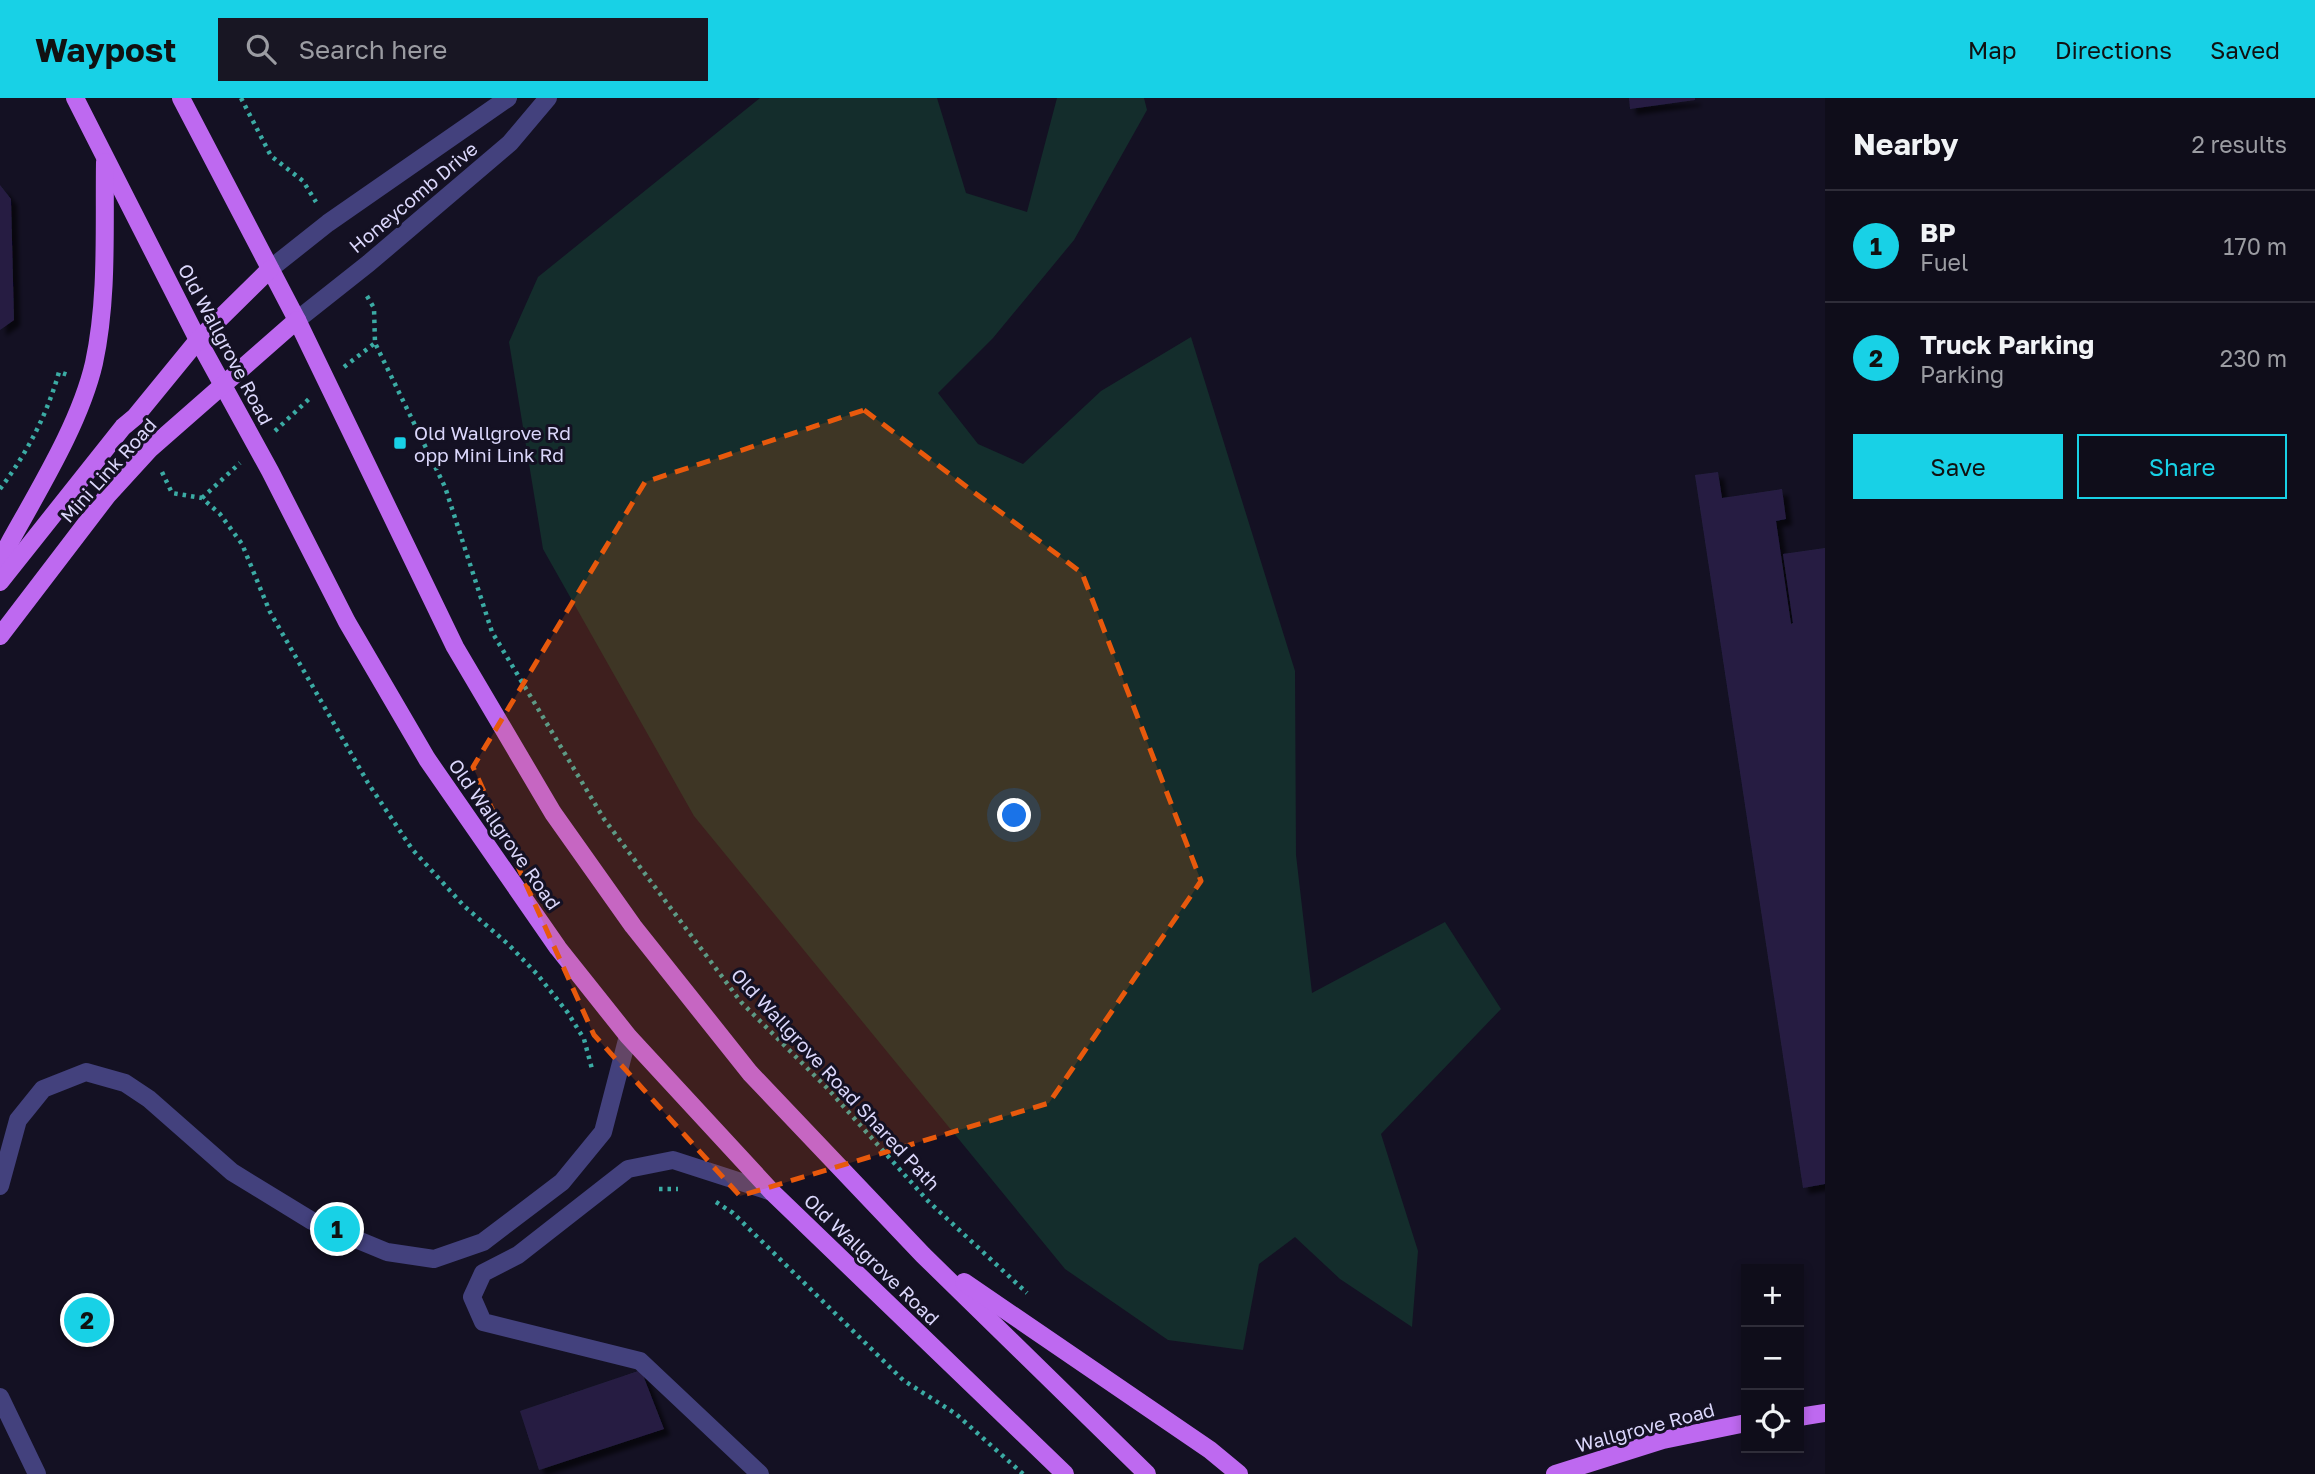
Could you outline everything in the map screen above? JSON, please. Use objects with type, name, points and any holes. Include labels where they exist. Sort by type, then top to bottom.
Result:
[{"type":"main road","name":"Old Wallgrove Road","points":[[75,98],[198,340],[347,622],[427,759],[558,948],[628,1036],[772,1192],[1065,1474]]},
{"type":"main road","name":"Old Wallgrove Road","points":[[181,98],[297,320],[455,647],[553,813],[633,926],[750,1073],[923,1255],[1147,1474]]},
{"type":"main road","points":[[0,560],[74,421],[93,365],[102,321],[105,158]]},
{"type":"main road","name":"Mini Link Road","points":[[0,582],[123,427],[198,340],[270,269]]},
{"type":"main road","name":"Mini Link Road","points":[[0,636],[107,496],[150,449],[297,320]]},
{"type":"main road","points":[[923,1255],[1210,1450],[1239,1474]]},
{"type":"main road","points":[[1804,1416],[1825,1413]]},
{"type":"main road","name":"Wallgrove Road","points":[[1555,1474],[1663,1440],[1741,1424]]},
{"type":"street","name":"Honeycomb Drive","points":[[270,269],[328,223],[508,98]]},
{"type":"street","name":"Honeycomb Drive","points":[[297,320],[369,263],[510,143],[548,98]]},
{"type":"street","points":[[0,1186],[18,1120],[43,1089],[86,1072],[125,1083],[149,1099],[232,1172],[312,1220],[387,1252],[434,1259],[483,1242],[562,1182],[603,1132],[628,1036]]},
{"type":"street","points":[[761,1474],[640,1361],[483,1322],[472,1297],[483,1273],[518,1255],[628,1169],[673,1160],[772,1192]]},
{"type":"street","points":[[0,1396],[37,1474]]},
{"type":"path","points":[[241,98],[271,156],[303,181]]},
{"type":"path","name":"Old Wallgrove Road Shared Path","points":[[374,308],[375,342],[444,487],[492,632],[604,819],[741,1002],[827,1088],[928,1201],[1031,1296]]},
{"type":"path","points":[[172,493],[202,498],[327,382],[375,342]]},
{"type":"path","points":[[0,489],[40,427],[59,372]]},
{"type":"highlighted area","points":[[864,410],[1082,573],[1201,881],[1049,1103],[740,1196],[594,1035],[473,767],[645,482]]},
{"type":"green space","points":[[760,98],[937,98],[966,193],[1027,212],[1057,98],[1144,98],[1147,110],[1074,240],[993,338],[938,393],[978,444],[1023,464],[1101,391],[1191,337],[1295,671],[1296,855],[1312,993],[1445,922],[1501,1009],[1381,1134],[1418,1251],[1412,1327],[1340,1279],[1295,1237],[1259,1264],[1243,1350],[1168,1340],[1065,1269],[694,816],[543,549],[509,342],[538,277]]},
{"type":"building","points":[[1629,98],[1695,98],[1695,100],[1630,109]]},
{"type":"building","points":[[0,185],[11,199],[14,320],[0,330]]},
{"type":"building","points":[[1718,472],[1722,498],[1782,489],[1786,519],[1776,521],[1791,624],[1793,623],[1783,554],[1825,548],[1825,1184],[1803,1188],[1695,475]]},
{"type":"building","points":[[641,1370],[664,1429],[539,1470],[520,1411]]},
{"type":"place","name":"Old Wallgrove Rd opp Mini Link Rd","points":[[400,443]]},
{"type":"place","name":"BP","points":[[337,1229]]},
{"type":"place","name":"Truck Parking","points":[[87,1320]]}]
